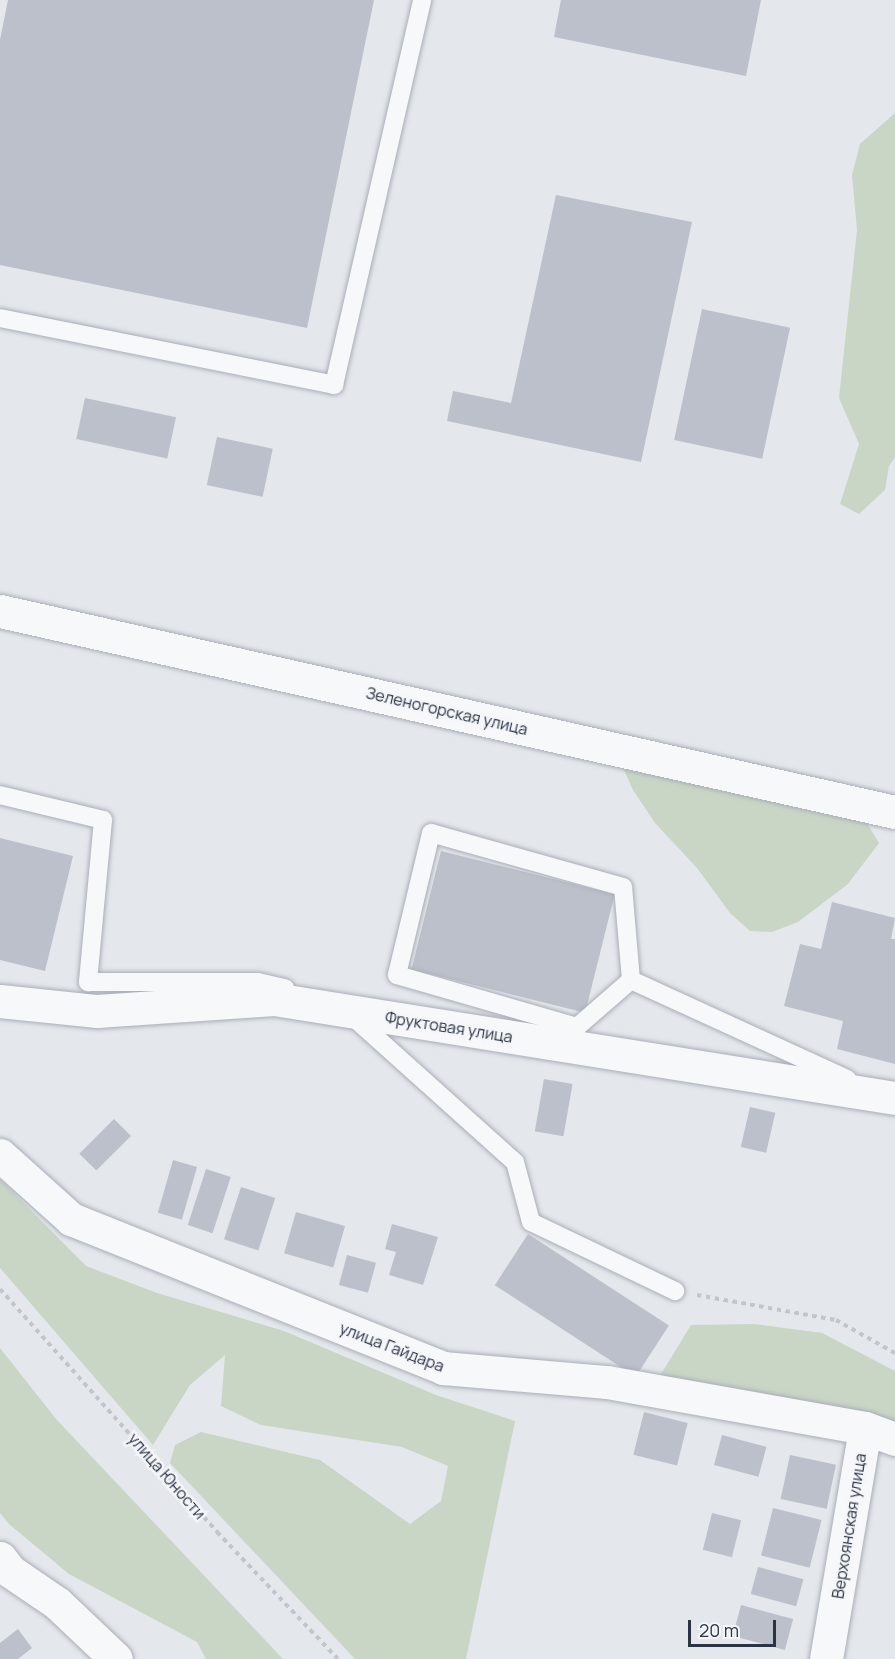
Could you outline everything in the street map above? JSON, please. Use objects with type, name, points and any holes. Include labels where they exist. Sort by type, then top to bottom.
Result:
[{"type":"street","name":"Зеленогорская улица","points":[[0,611],[889,804]]},
{"type":"street","name":"Фруктовая улица","points":[[0,1001],[97,1011],[274,999],[893,1096]]},
{"type":"street","name":"улица Гайдара","points":[[0,1155],[71,1220],[443,1368],[607,1382],[880,1433]]},
{"type":"street","name":"Верхоянская улица","points":[[826,1659],[880,1433]]},
{"type":"street","points":[[0,1558],[10,1571],[57,1603],[116,1659]]},
{"type":"lane","points":[[0,318],[334,385],[422,0]]},
{"type":"lane","points":[[0,795],[103,820],[88,982],[258,982],[540,1041],[577,1027],[631,980]]},
{"type":"lane","points":[[577,1027],[397,975],[431,833],[622,887],[631,980]]},
{"type":"lane","points":[[631,980],[772,1047],[893,1096]]},
{"type":"lane","points":[[346,1010],[514,1162],[531,1222],[675,1291]]},
{"type":"path","name":"улица Юности","points":[[0,1289],[217,1532],[338,1659]]},
{"type":"path","points":[[675,1291],[836,1320],[895,1353]]},
{"type":"green space","points":[[895,113],[895,457],[889,466],[885,490],[859,514],[840,504],[859,444],[839,398],[857,230],[852,175],[860,144]]},
{"type":"green space","points":[[623,768],[860,812],[879,843],[848,884],[798,922],[772,932],[750,931],[730,913],[697,868],[655,823],[633,790]]},
{"type":"green space","points":[[0,1179],[86,1266],[157,1293],[284,1331],[436,1395],[515,1421],[466,1659],[355,1659],[170,1463],[175,1445],[201,1432],[320,1460],[410,1524],[441,1501],[448,1466],[402,1447],[261,1425],[221,1406],[225,1355],[190,1385],[153,1445],[0,1268]]},
{"type":"green space","points":[[754,1324],[822,1333],[895,1371],[895,1427],[658,1379],[691,1325]]},
{"type":"green space","points":[[0,1348],[57,1420],[283,1659],[206,1659],[197,1642],[69,1574],[9,1524],[0,1513]]},
{"type":"building","points":[[8,0],[374,0],[307,328],[0,265],[0,40]]},
{"type":"building","points":[[561,0],[761,0],[746,76],[554,37]]},
{"type":"building","points":[[556,195],[692,222],[641,462],[447,421],[453,391],[511,403]]},
{"type":"building","points":[[702,309],[790,328],[762,459],[674,440]]},
{"type":"building","points":[[85,398],[176,417],[167,458],[76,439]]},
{"type":"building","points":[[217,437],[273,449],[263,497],[207,485]]},
{"type":"building","points":[[0,838],[73,856],[45,971],[0,960]]},
{"type":"building","points":[[441,851],[615,894],[585,1013],[411,969]]},
{"type":"building","points":[[832,902],[895,918],[891,939],[895,939],[895,1064],[837,1049],[843,1021],[784,1006],[800,944],[821,949]]},
{"type":"building","points":[[544,1079],[573,1084],[563,1136],[535,1131]]},
{"type":"building","points":[[750,1107],[775,1113],[766,1153],[741,1147]]},
{"type":"building","points":[[114,1119],[131,1136],[96,1171],[79,1154]]},
{"type":"building","points":[[173,1160],[197,1167],[182,1220],[158,1213]]},
{"type":"building","points":[[206,1169],[231,1177],[212,1233],[188,1225]]},
{"type":"building","points":[[241,1187],[275,1198],[258,1250],[224,1239]]},
{"type":"building","points":[[296,1212],[345,1226],[333,1267],[284,1253]]},
{"type":"building","points":[[392,1224],[438,1237],[423,1285],[389,1275],[396,1252],[385,1249]]},
{"type":"building","points":[[528,1234],[669,1325],[636,1377],[495,1285]]},
{"type":"building","points":[[347,1255],[376,1263],[368,1293],[339,1285]]},
{"type":"building","points":[[644,1412],[688,1423],[677,1466],[633,1455]]},
{"type":"building","points":[[722,1435],[766,1447],[758,1477],[714,1465]]},
{"type":"building","points":[[790,1455],[836,1465],[827,1509],[781,1499]]},
{"type":"building","points":[[773,1508],[822,1520],[810,1568],[761,1556]]},
{"type":"building","points":[[712,1513],[741,1520],[732,1557],[703,1550]]},
{"type":"building","points":[[758,1567],[803,1579],[796,1606],[751,1594]]},
{"type":"building","points":[[741,1605],[793,1619],[785,1650],[733,1636]]},
{"type":"building","points":[[18,1629],[32,1648],[18,1659],[0,1659],[0,1643]]}]
